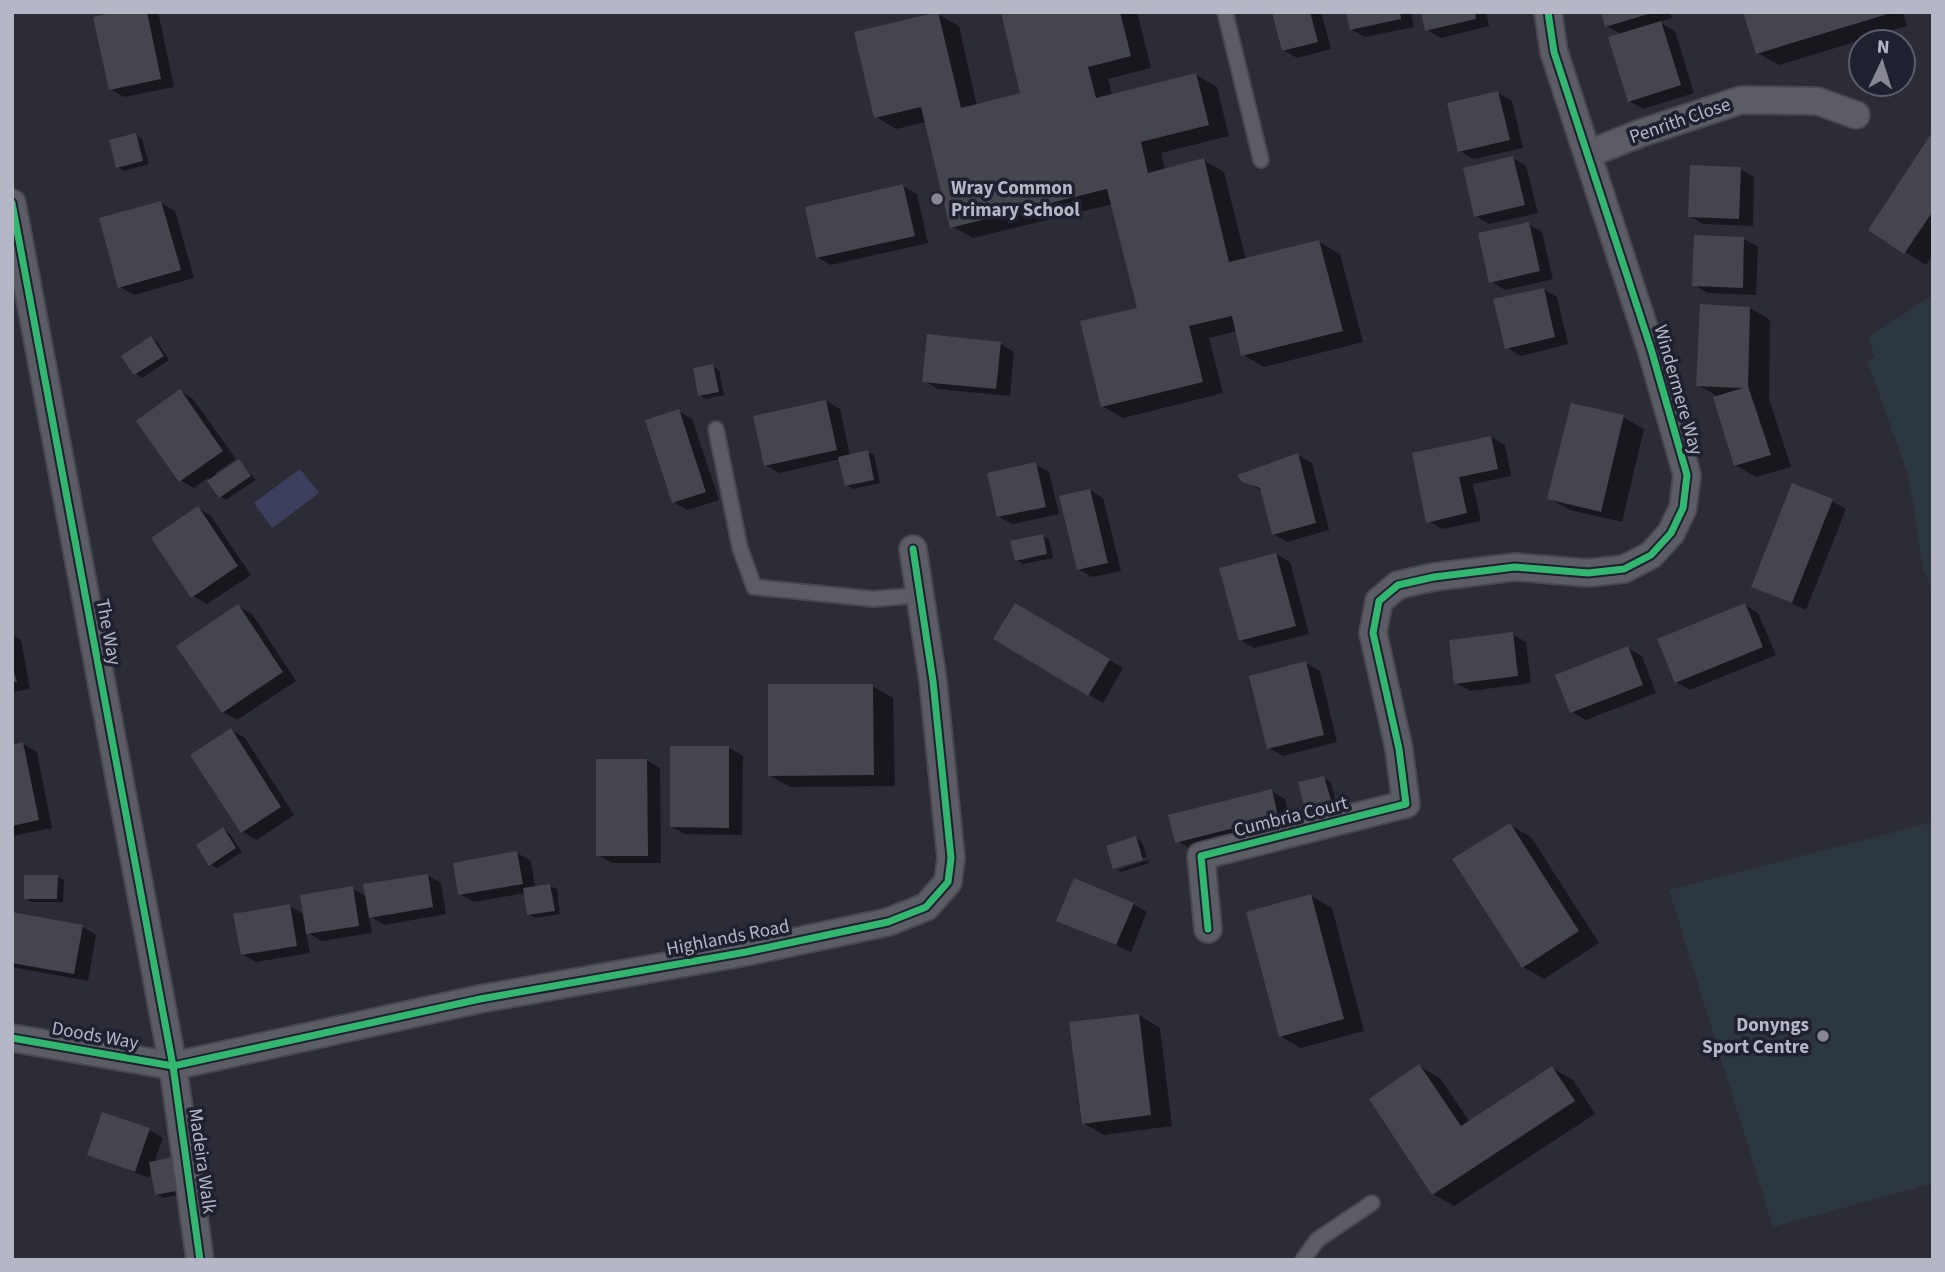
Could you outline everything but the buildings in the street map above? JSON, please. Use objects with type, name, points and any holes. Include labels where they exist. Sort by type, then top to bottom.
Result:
[{"type":"street","name":"Windermere Way","points":[[1399,749],[1373,633],[1379,601],[1398,585],[1434,577],[1515,567],[1588,573],[1624,569],[1651,555],[1671,533],[1683,508],[1687,475],[1554,52],[1548,12]]},
{"type":"street","name":"Penrith Close","points":[[1588,154],[1640,133],[1741,100],[1817,101],[1856,115]]},
{"type":"street","name":"The Way","points":[[12,203],[173,1066]]},
{"type":"street","name":"Highlands Road","points":[[173,1066],[480,999],[888,922],[926,907],[948,882],[951,858],[933,681],[913,549]]},
{"type":"street","name":"Cumbria Court","points":[[1208,929],[1202,856],[1406,804],[1399,749]]},
{"type":"street","name":"Doods Way","points":[[12,1038],[173,1066]]},
{"type":"street","name":"Madeira Walk","points":[[173,1066],[200,1260]]},
{"type":"lane","points":[[1225,12],[1261,160]]},
{"type":"lane","points":[[716,429],[740,548],[754,587],[874,598],[920,595]]},
{"type":"lane","points":[[1304,1260],[1317,1240],[1372,1203]]},
{"type":"shaded area","points":[[1933,295],[1933,593],[1923,568],[1909,477],[1867,361],[1875,357],[1869,337]]},
{"type":"shaded area","name":"Donyngs Sport Centre","points":[[1933,822],[1933,1183],[1773,1227],[1669,890]]},
{"type":"water","points":[[300,469],[319,493],[272,528],[254,503]]},
{"type":"cycle path","points":[[1208,929],[1201,856],[1406,804],[1399,749],[1373,633],[1379,601],[1398,585],[1434,577],[1515,567],[1588,573],[1624,569],[1651,555],[1671,533],[1683,508],[1687,475],[1651,349],[1554,52],[1548,12]]},
{"type":"cycle path","points":[[12,203],[173,1066],[200,1260]]},
{"type":"cycle path","points":[[12,1038],[173,1066],[480,999],[746,952],[888,922],[926,907],[948,882],[951,858],[933,681],[913,549]]},
{"type":"place","name":"Wray Common Primary School","points":[[937,199]]},
{"type":"place","name":"Donyngs Sport Centre","points":[[1823,1036]]}]
